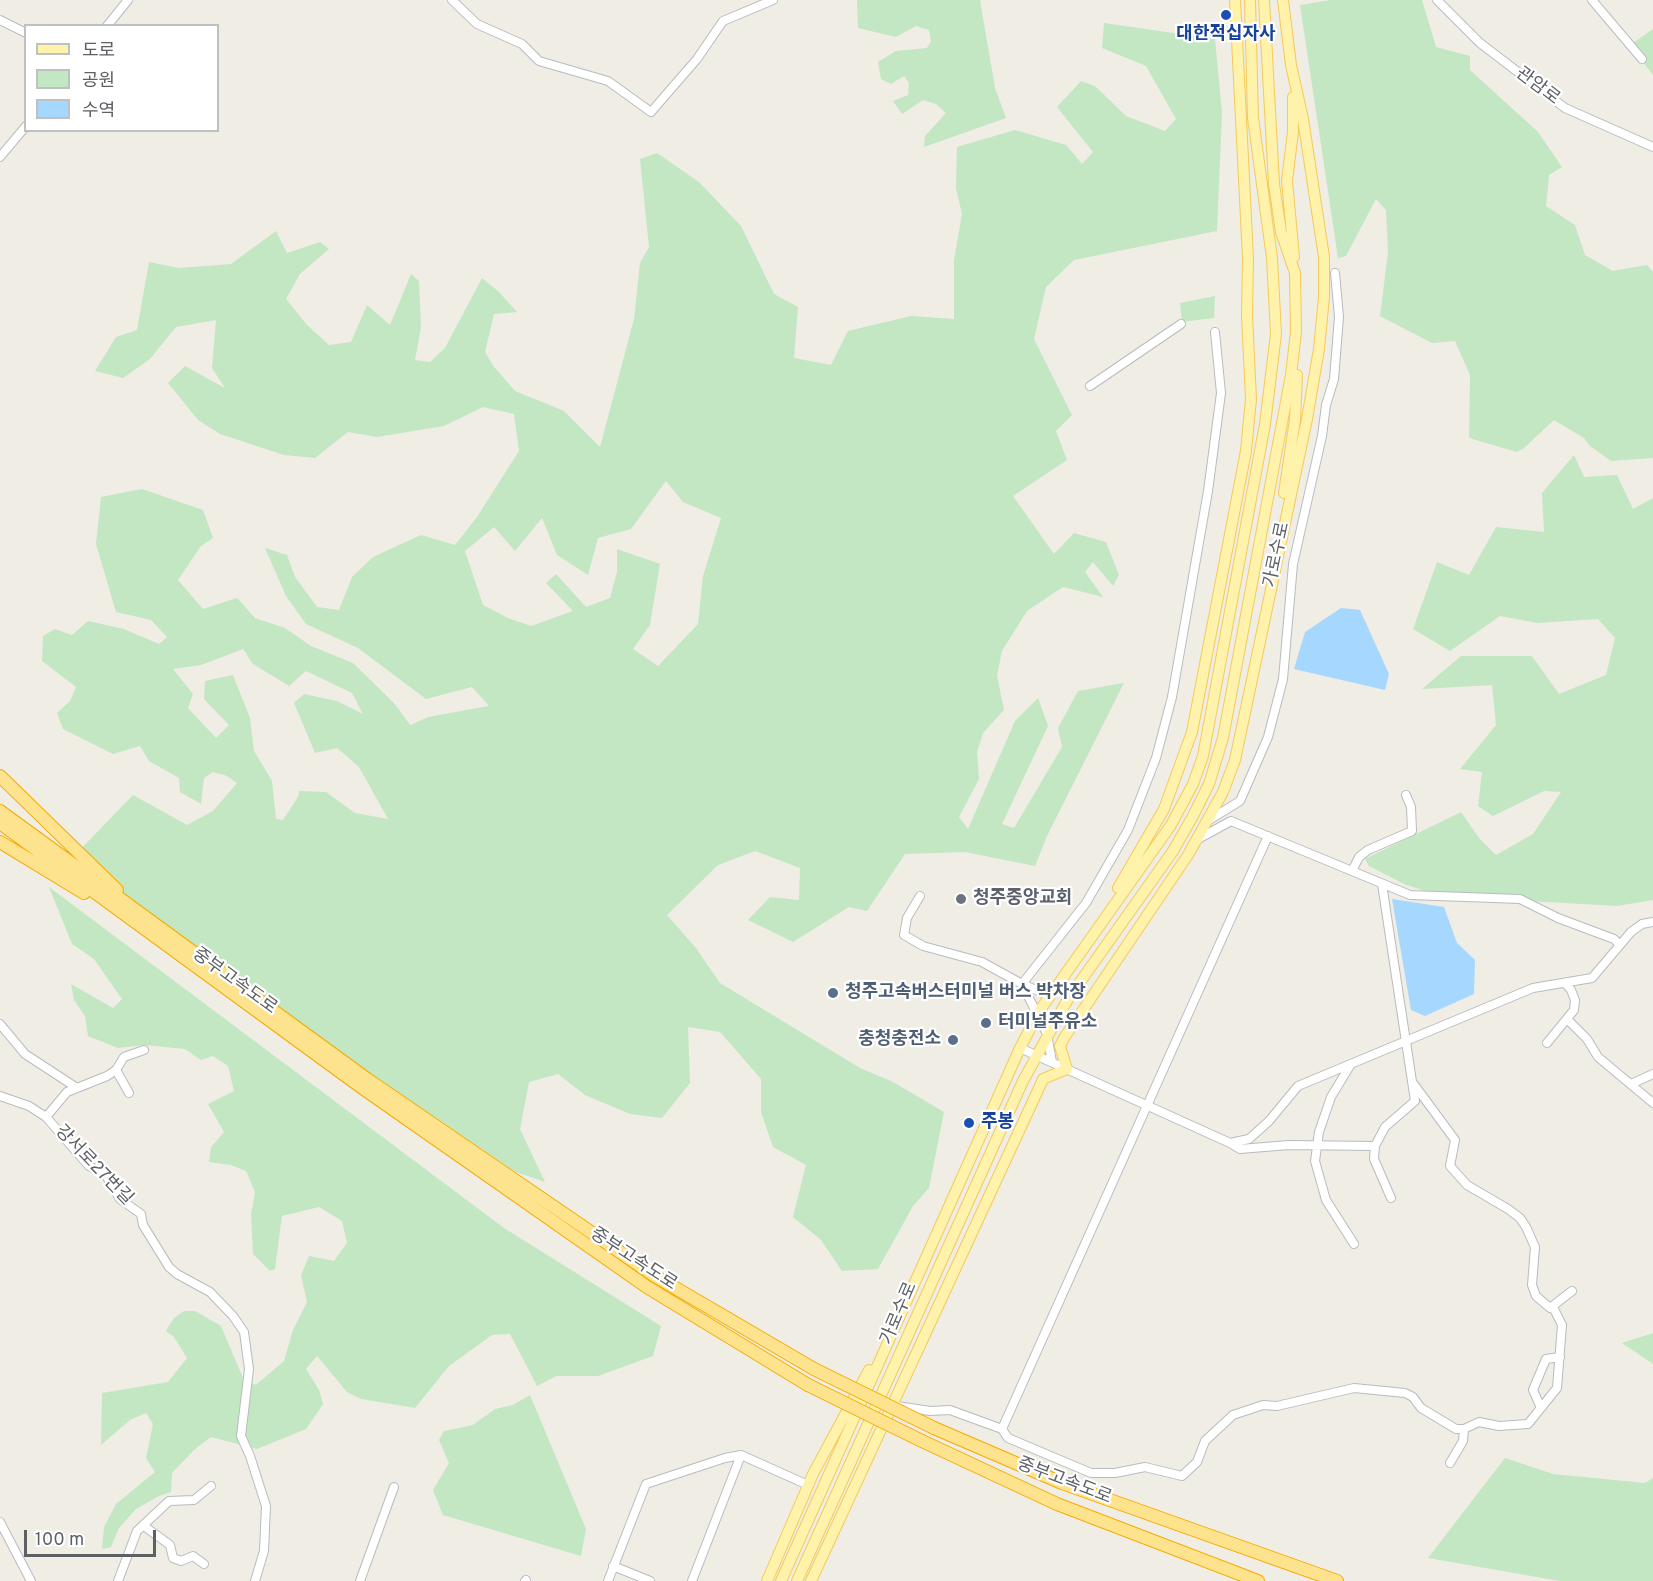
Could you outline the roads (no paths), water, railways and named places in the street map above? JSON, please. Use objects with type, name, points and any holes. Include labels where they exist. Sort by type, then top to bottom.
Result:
[{"type":"highway","points":[[0,776],[104,876],[131,913]]},
{"type":"highway","name":"중부고속도로","points":[[0,811],[371,1094],[638,1280],[808,1384],[922,1441],[1057,1504],[1258,1581]]},
{"type":"highway","name":"중부고속도로","points":[[0,823],[655,1276],[814,1369],[934,1428],[1062,1482],[1337,1581]]},
{"type":"highway","points":[[0,842],[131,913]]},
{"type":"main road","name":"가로수로","points":[[1089,941],[1150,835],[1186,751],[1202,691],[1246,451],[1251,399],[1247,316],[1248,258],[1234,0]]},
{"type":"main road","name":"가로수로","points":[[781,1581],[1020,1048],[1050,996],[1182,807],[1203,756],[1265,424],[1276,334],[1272,258],[1253,118],[1250,0]]},
{"type":"main road","name":"가로수로","points":[[797,1581],[1036,1055],[1074,990],[1173,851],[1209,784],[1222,738],[1291,375],[1296,332],[1295,273],[1281,232],[1274,184],[1264,0]]},
{"type":"main road","name":"가로수로","points":[[1060,1046],[1198,839],[1209,820],[1235,760],[1309,407],[1324,297],[1324,257],[1303,119],[1291,65],[1283,0]]},
{"type":"main road","points":[[1291,65],[1293,132],[1287,181],[1295,273]]},
{"type":"main road","points":[[1281,542],[1281,509],[1295,420],[1296,332]]},
{"type":"main road","points":[[1043,1079],[1067,1069],[1060,1046]]},
{"type":"main road","name":"가로수로","points":[[811,1581],[890,1404],[1043,1079]]},
{"type":"main road","points":[[767,1581],[808,1485],[895,1326]]},
{"type":"street","points":[[109,24],[128,0]]},
{"type":"street","points":[[452,0],[477,24],[522,44],[539,61],[608,81],[651,112],[697,59],[723,21],[773,0]]},
{"type":"street","name":"관암로","points":[[1437,0],[1468,33],[1565,108],[1653,147]]},
{"type":"street","points":[[1592,0],[1642,59]]},
{"type":"street","points":[[0,20],[24,32]]},
{"type":"street","points":[[0,158],[24,128]]},
{"type":"street","points":[[1209,820],[1240,801],[1268,737],[1283,679],[1293,564],[1334,379],[1339,317],[1335,273]]},
{"type":"street","points":[[1090,386],[1181,324]]},
{"type":"street","points":[[1022,984],[1074,920],[1099,881],[1128,830],[1156,758],[1173,697],[1219,416],[1221,377],[1215,332]]},
{"type":"street","points":[[1352,871],[1359,857],[1368,850],[1412,831],[1411,807],[1406,795]]},
{"type":"street","points":[[1198,839],[1231,821],[1410,895],[1520,899],[1558,918],[1614,939],[1620,945]]},
{"type":"street","points":[[1002,1429],[1268,836]]},
{"type":"street","points":[[1382,884],[1408,1040],[1415,1101],[1384,1127],[1375,1146],[1374,1159],[1391,1198]]},
{"type":"street","points":[[920,896],[908,918],[904,935],[923,946],[982,962],[1050,996]]},
{"type":"street","points":[[1230,1143],[1249,1139],[1269,1121],[1293,1089],[1533,988],[1592,978],[1641,924],[1653,922]]},
{"type":"street","points":[[1547,1043],[1574,1010],[1575,1000],[1565,983]]},
{"type":"street","points":[[1022,984],[1047,1034],[1052,1062]]},
{"type":"street","points":[[1568,1020],[1587,1039],[1598,1057],[1653,1103]]},
{"type":"street","points":[[0,1024],[25,1054],[77,1088]]},
{"type":"street","name":"가로수로","points":[[1043,1079],[1060,1046]]},
{"type":"street","points":[[1020,1048],[1240,1149],[1375,1146]]},
{"type":"street","points":[[46,1117],[60,1098],[116,1070],[124,1057],[144,1050]]},
{"type":"street","points":[[1352,1064],[1331,1097],[1316,1146],[1316,1169],[1326,1200],[1353,1244]]},
{"type":"street","points":[[116,1070],[129,1093]]},
{"type":"street","points":[[1631,1084],[1653,1074]]},
{"type":"street","points":[[890,1404],[930,1411],[950,1410],[1002,1429],[1008,1438],[1082,1470],[1115,1473],[1145,1467],[1182,1476],[1197,1462],[1205,1442],[1233,1415],[1263,1405],[1277,1406],[1354,1388],[1405,1393],[1441,1422],[1456,1429],[1464,1429],[1479,1422],[1499,1426],[1528,1424],[1557,1389],[1562,1325],[1553,1307],[1543,1304],[1532,1285],[1535,1247],[1526,1227],[1520,1218],[1508,1209],[1467,1185],[1450,1166],[1455,1140],[1413,1082]]},
{"type":"street","name":"강서로27번길","points":[[0,1096],[29,1106],[46,1117],[89,1166],[105,1174],[120,1199],[141,1214],[143,1225],[169,1267],[177,1274],[210,1292],[233,1316],[244,1332],[249,1369],[241,1436],[266,1506],[264,1551],[255,1581]]},
{"type":"street","points":[[1553,1307],[1572,1291]]},
{"type":"street","points":[[1541,1408],[1533,1390],[1546,1359],[1560,1356]]},
{"type":"street","points":[[1450,1463],[1463,1441],[1464,1429]]},
{"type":"street","points":[[608,1581],[646,1484],[725,1458],[741,1455],[808,1485]]},
{"type":"street","points":[[692,1581],[741,1455]]},
{"type":"street","points":[[118,1581],[137,1531],[169,1501],[194,1500],[211,1486]]},
{"type":"street","points":[[360,1581],[394,1487]]},
{"type":"street","points":[[0,1522],[31,1581]]},
{"type":"street","points":[[144,1526],[170,1545],[173,1558],[181,1561],[193,1556],[204,1564]]},
{"type":"street","points":[[613,1566],[650,1581]]},
{"type":"water","points":[[1341,608],[1360,610],[1389,674],[1385,690],[1294,669],[1305,632]]},
{"type":"water","points":[[1392,899],[1444,907],[1457,943],[1475,960],[1474,994],[1425,1016],[1411,1010]]},
{"type":"place","name":"대한적십자사","points":[[1226,15]]},
{"type":"place","name":"청주중앙교회","points":[[961,899]]},
{"type":"place","name":"청주고속버스터미널 버스 박차장","points":[[833,993]]},
{"type":"place","name":"터미널주유소","points":[[986,1023]]},
{"type":"place","name":"충청충전소","points":[[953,1040]]},
{"type":"place","name":"주봉","points":[[969,1123]]}]
